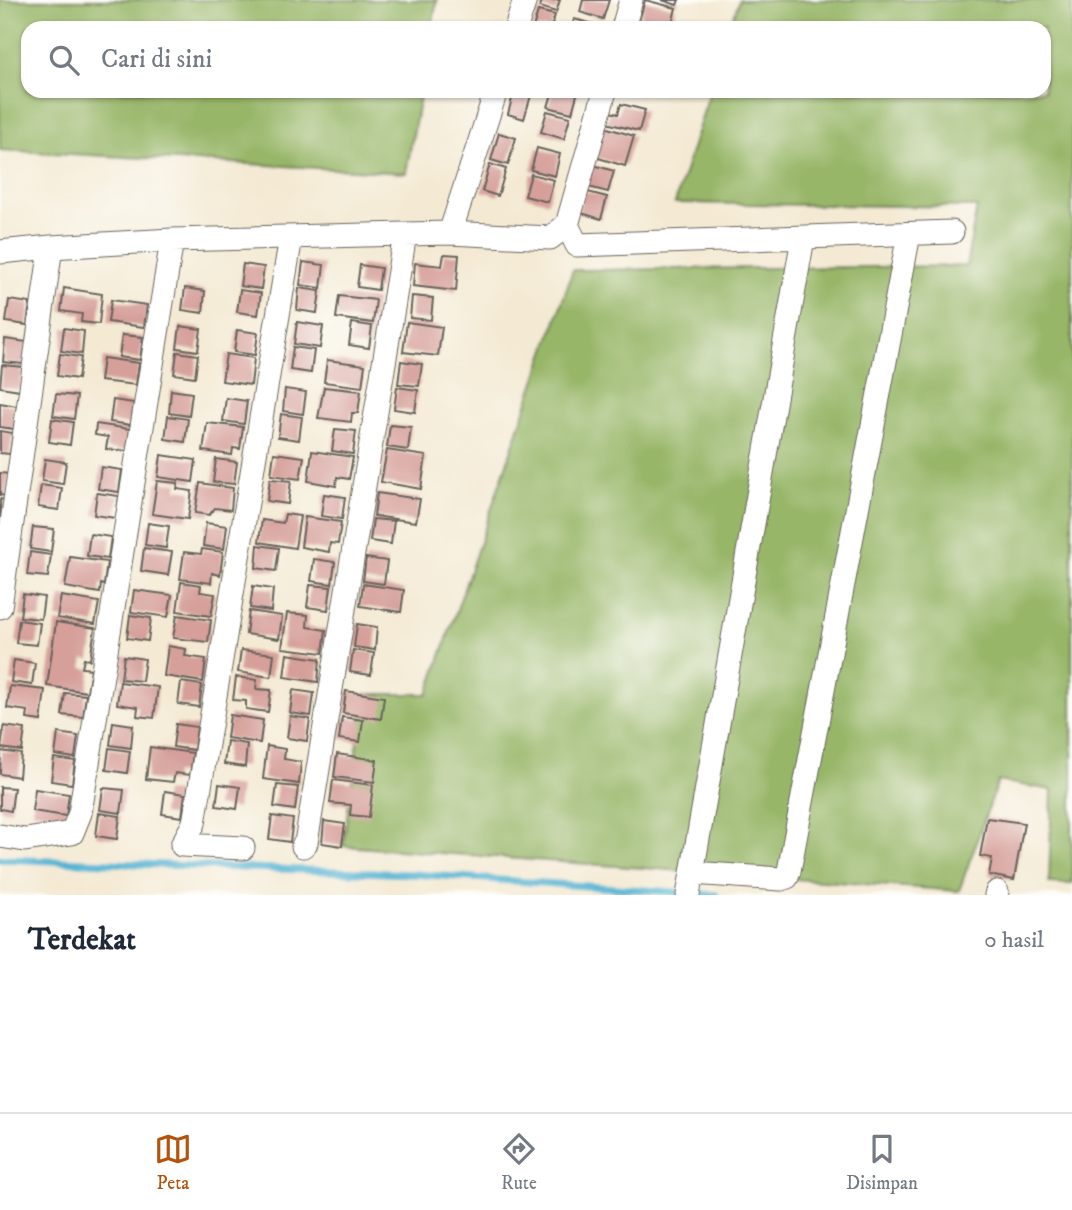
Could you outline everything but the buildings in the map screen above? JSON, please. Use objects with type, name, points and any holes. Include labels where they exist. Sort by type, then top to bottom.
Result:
[{"type":"street","points":[[518,21],[525,0]]},
{"type":"street","points":[[625,21],[631,0]]},
{"type":"street","points":[[450,233],[494,98]]},
{"type":"street","points":[[0,252],[172,240],[405,233],[550,238],[567,225],[603,98]]},
{"type":"street","points":[[567,225],[577,245],[952,232]]},
{"type":"street","points":[[303,846],[308,829],[405,233]]},
{"type":"street","points":[[803,238],[690,884],[787,877],[909,234]]},
{"type":"street","points":[[243,849],[182,845],[194,823],[291,237]]},
{"type":"street","points":[[0,836],[25,840],[72,833],[80,814],[172,240]]},
{"type":"street","points":[[0,607],[51,247]]},
{"type":"green space","points":[[0,0],[437,0],[433,21],[21,21],[21,98],[420,98],[406,173],[0,150]]},
{"type":"green space","points":[[739,0],[1072,0],[1072,884],[1049,883],[1052,790],[998,781],[959,891],[343,846],[364,694],[428,694],[573,270],[966,266],[977,207],[675,203],[708,98],[1051,98],[1051,21],[732,21]]},
{"type":"waterway","points":[[0,859],[414,874],[716,895]]}]
